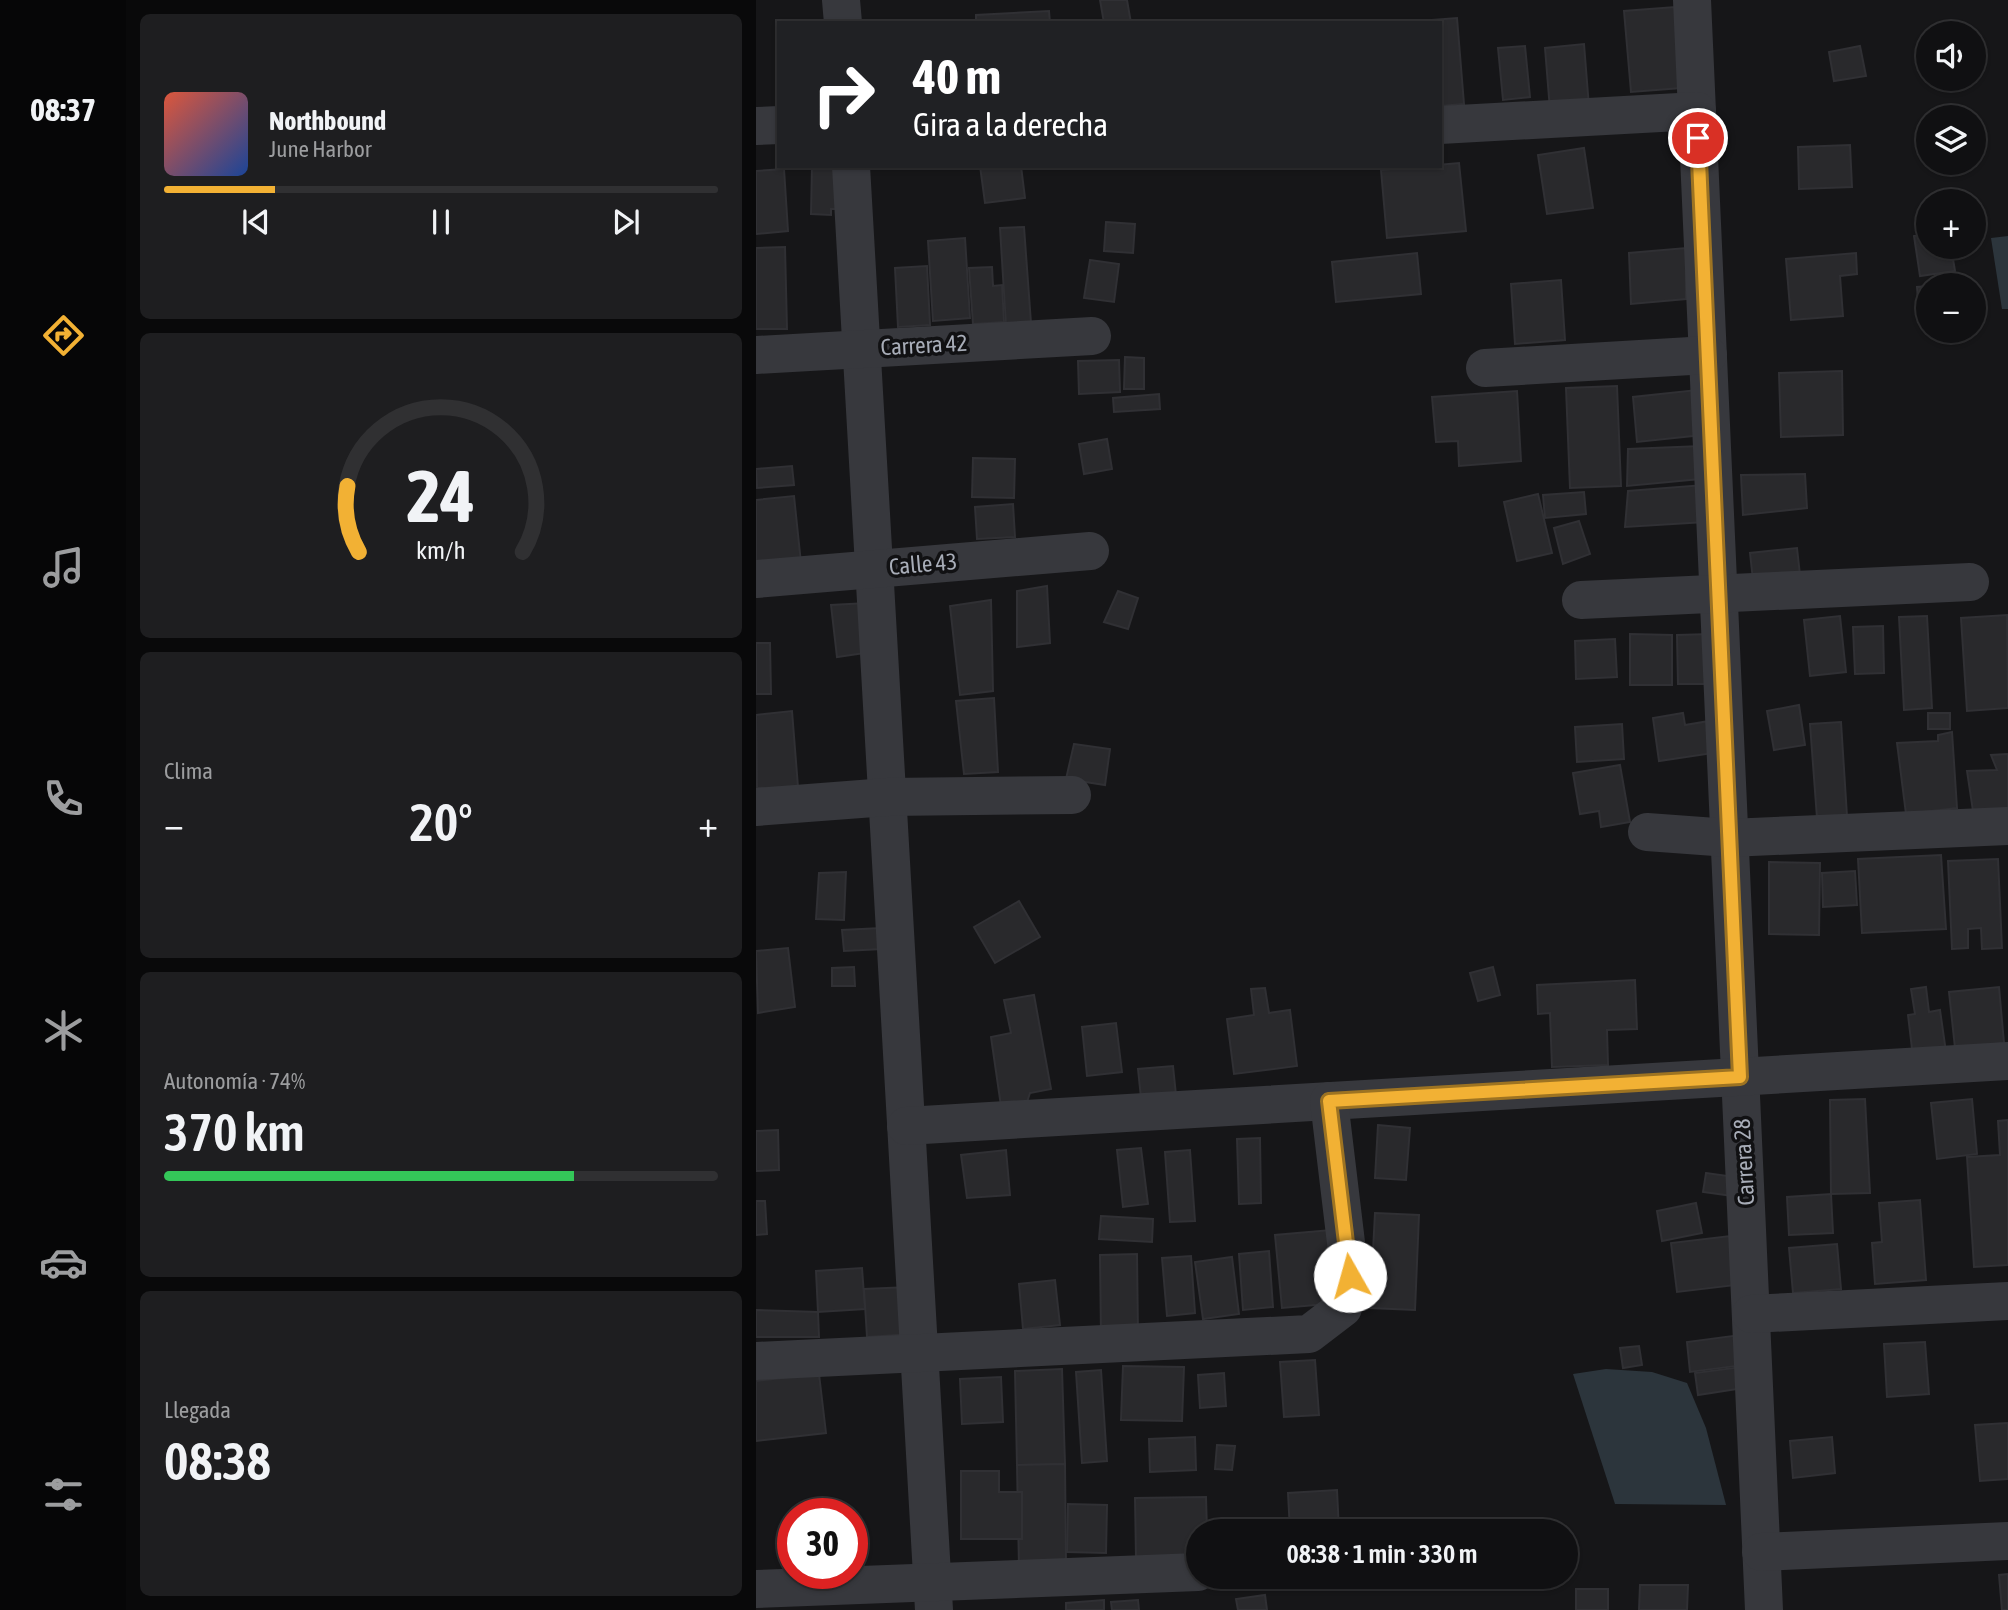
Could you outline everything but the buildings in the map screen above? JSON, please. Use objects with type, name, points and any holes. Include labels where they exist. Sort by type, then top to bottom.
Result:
[{"type":"street","points":[[841,0],[842,21]]},
{"type":"street","name":"Carrera 28","points":[[1692,0],[1764,1610]]},
{"type":"street","points":[[1442,125],[1697,111]]},
{"type":"street","points":[[756,126],[777,125]]},
{"type":"street","points":[[851,168],[933,1597]]},
{"type":"street","name":"Carrera 42","points":[[756,355],[1092,336]]},
{"type":"street","points":[[1485,368],[1708,355]]},
{"type":"street","name":"Calle 43","points":[[756,579],[1090,551]]},
{"type":"street","points":[[1581,600],[1970,582]]},
{"type":"street","points":[[756,807],[887,797],[1072,795]]},
{"type":"street","points":[[1647,832],[1729,838],[2008,826]]},
{"type":"street","points":[[906,1126],[2008,1061]]},
{"type":"street","points":[[756,1361],[1309,1334],[1343,1308],[1350,1276],[1329,1101]]},
{"type":"street","points":[[1751,1314],[2008,1301]]},
{"type":"street","points":[[1761,1552],[2008,1541]]},
{"type":"street","points":[[756,1589],[933,1597],[1186,1573]]},
{"type":"shaded area","points":[[2008,236],[2008,309],[2002,309],[1991,238]]},
{"type":"shaded area","points":[[1606,1369],[1652,1372],[1687,1383],[1706,1428],[1726,1505],[1615,1504],[1573,1374]]},
{"type":"route","points":[[1350,1276],[1329,1101],[1740,1077],[1698,138]]}]
